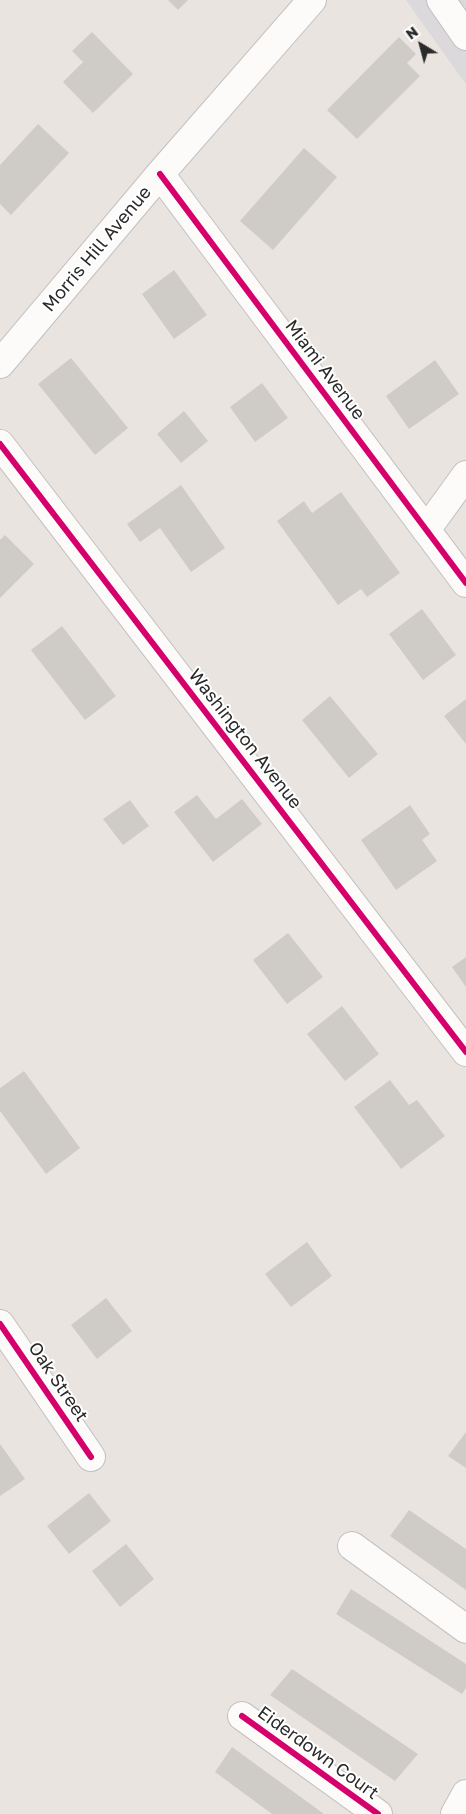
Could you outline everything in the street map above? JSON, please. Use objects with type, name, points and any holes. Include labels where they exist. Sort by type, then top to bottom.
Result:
[{"type":"street","name":"Morris Hill Avenue","points":[[0,364],[160,174],[312,0]]},
{"type":"street","points":[[441,0],[466,36]]},
{"type":"street","name":"Miami Avenue","points":[[160,174],[466,583]]},
{"type":"street","name":"Washington Avenue","points":[[0,444],[466,1052]]},
{"type":"street","points":[[426,530],[466,475]]},
{"type":"street","name":"Oak Street","points":[[0,1324],[91,1457]]},
{"type":"street","points":[[352,1546],[466,1630]]},
{"type":"street","name":"Eiderdown Court","points":[[242,1716],[378,1814]]},
{"type":"street","points":[[455,1814],[466,1794]]},
{"type":"shaded area","points":[[406,0],[466,0],[466,84],[462,79]]},
{"type":"building","points":[[168,0],[188,0],[178,10]]},
{"type":"building","points":[[92,32],[133,74],[93,113],[63,82],[83,62],[72,51]]},
{"type":"building","points":[[399,37],[416,54],[407,63],[420,76],[357,139],[327,110]]},
{"type":"building","points":[[38,124],[69,153],[11,215],[0,204],[0,165]]},
{"type":"building","points":[[304,148],[337,177],[273,250],[240,221]]},
{"type":"building","points":[[174,270],[207,315],[174,339],[142,294]]},
{"type":"building","points":[[71,358],[128,428],[95,455],[38,384]]},
{"type":"building","points":[[435,360],[459,394],[409,429],[386,396]]},
{"type":"building","points":[[262,383],[288,418],[255,442],[230,407]]},
{"type":"building","points":[[184,411],[208,441],[181,463],[157,434]]},
{"type":"building","points":[[181,485],[225,548],[191,572],[160,528],[140,542],[127,524]]},
{"type":"building","points":[[341,492],[400,573],[367,597],[361,589],[338,605],[277,521],[304,501],[312,513]]},
{"type":"building","points":[[5,535],[34,564],[0,598],[0,540]]},
{"type":"building","points":[[422,609],[456,655],[423,680],[389,634]]},
{"type":"building","points":[[62,626],[116,696],[85,720],[31,650]]},
{"type":"building","points":[[330,696],[378,754],[349,778],[302,720]]},
{"type":"building","points":[[466,699],[466,744],[444,716]]},
{"type":"building","points":[[197,795],[216,819],[242,799],[262,824],[213,862],[174,812]]},
{"type":"building","points":[[130,800],[149,826],[123,845],[103,819]]},
{"type":"building","points":[[410,805],[430,834],[422,840],[437,861],[396,890],[361,840]]},
{"type":"building","points":[[288,933],[323,977],[287,1004],[253,960]]},
{"type":"building","points":[[466,957],[466,987],[452,967]]},
{"type":"building","points":[[342,1006],[379,1054],[345,1081],[307,1034]]},
{"type":"building","points":[[24,1071],[80,1148],[46,1174],[0,1111],[0,1088]]},
{"type":"building","points":[[390,1080],[409,1105],[417,1100],[445,1136],[401,1169],[354,1107]]},
{"type":"building","points":[[307,1242],[332,1276],[291,1307],[265,1274]]},
{"type":"building","points":[[106,1298],[132,1331],[97,1359],[71,1325]]},
{"type":"building","points":[[466,1432],[466,1468],[448,1456]]},
{"type":"building","points":[[0,1444],[25,1479],[0,1496]]},
{"type":"building","points":[[89,1493],[111,1521],[69,1554],[47,1526]]},
{"type":"building","points":[[409,1510],[466,1549],[466,1590],[390,1536]]},
{"type":"building","points":[[126,1544],[154,1579],[120,1607],[92,1571]]},
{"type":"building","points":[[351,1589],[466,1664],[466,1688],[462,1694],[336,1614]]},
{"type":"building","points":[[292,1669],[418,1754],[395,1781],[270,1695]]},
{"type":"building","points":[[232,1747],[324,1814],[272,1814],[215,1772]]},
{"type":"cycle path","points":[[160,174],[466,583]]},
{"type":"cycle path","points":[[0,444],[466,1052]]},
{"type":"cycle path","points":[[0,1324],[91,1457]]},
{"type":"cycle path","points":[[242,1716],[378,1814]]}]
